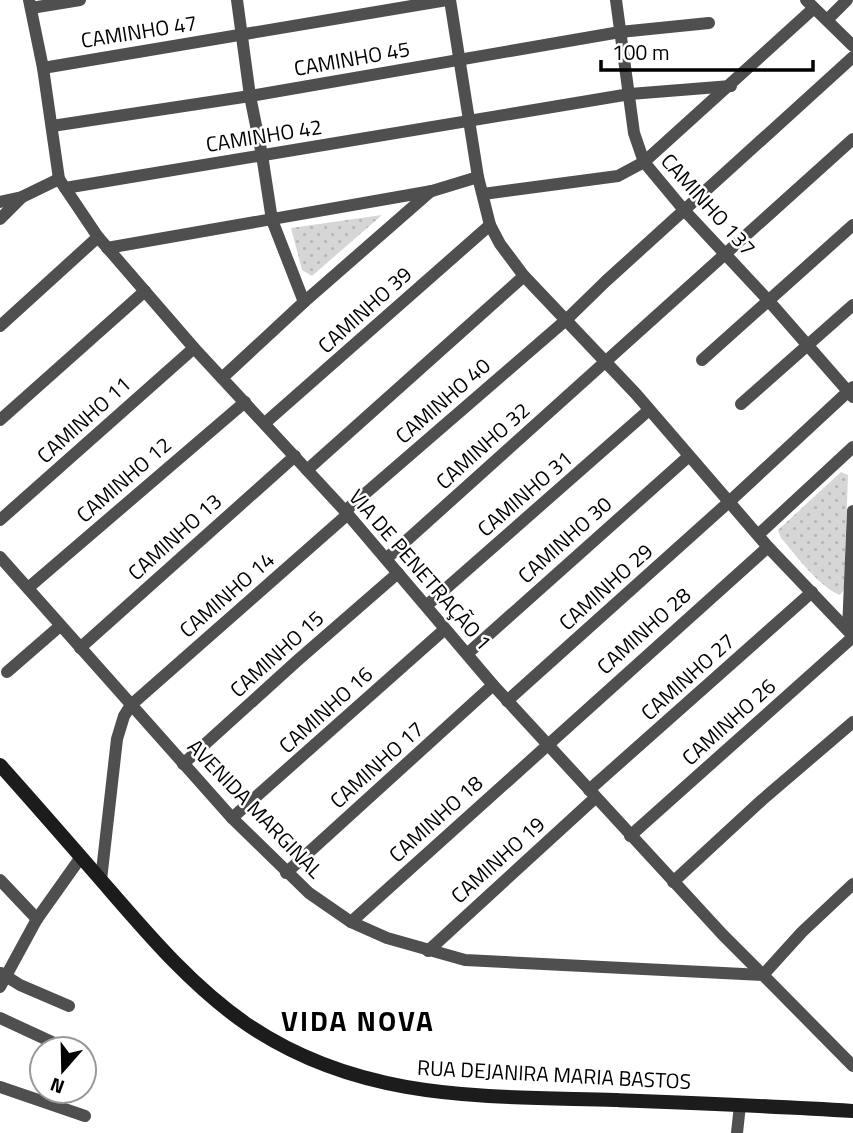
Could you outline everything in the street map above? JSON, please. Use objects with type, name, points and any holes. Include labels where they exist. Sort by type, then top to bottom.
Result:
[{"type":"main road","name":"RUA DEJANIRA MARIA BASTOS","points":[[0,765],[174,962],[248,1025],[293,1050],[352,1075],[396,1087],[466,1095],[853,1111]]},
{"type":"street","points":[[62,183],[30,4],[80,0]]},
{"type":"street","points":[[237,0],[250,96],[272,220],[304,302]]},
{"type":"street","points":[[448,0],[478,177],[490,225],[500,244],[524,275],[649,410],[768,547],[851,629]]},
{"type":"street","name":"CAMINHO 47","points":[[43,68],[448,0]]},
{"type":"street","name":"CAMINHO 137","points":[[616,0],[635,133],[644,162],[684,211],[851,391]]},
{"type":"street","points":[[827,20],[847,0]]},
{"type":"street","points":[[483,194],[618,176],[644,162],[731,86],[810,4],[853,46]]},
{"type":"street","name":"CAMINHO 45","points":[[52,126],[250,96],[620,32],[709,23]]},
{"type":"street","name":"CAMINHO 40","points":[[346,512],[566,320],[853,57]]},
{"type":"street","name":"CAMINHO 42","points":[[22,197],[62,183],[262,155],[630,94],[731,86]]},
{"type":"street","name":"CAMINHO 32","points":[[386,559],[853,139]]},
{"type":"street","points":[[107,248],[432,191],[478,177]]},
{"type":"street","name":"VIA DE PENETRAÇÃO 1","points":[[62,183],[107,248],[194,348],[346,512],[546,744],[763,975]]},
{"type":"street","points":[[222,377],[432,191]]},
{"type":"street","points":[[0,202],[22,197]]},
{"type":"street","points":[[0,219],[22,197]]},
{"type":"street","name":"CAMINHO 39","points":[[265,424],[490,225]]},
{"type":"street","points":[[702,360],[853,225]]},
{"type":"street","points":[[0,326],[99,237]]},
{"type":"street","points":[[307,470],[524,275]]},
{"type":"street","points":[[0,419],[145,291]]},
{"type":"street","points":[[741,404],[853,305]]},
{"type":"street","name":"CAMINHO 11","points":[[0,520],[194,348]]},
{"type":"street","name":"CAMINHO 29","points":[[507,701],[851,391]]},
{"type":"street","name":"CAMINHO 12","points":[[28,589],[245,401]]},
{"type":"street","name":"CAMINHO 31","points":[[426,606],[649,410]]},
{"type":"street","points":[[759,534],[853,447]]},
{"type":"street","name":"CAMINHO 13","points":[[80,648],[295,456]]},
{"type":"street","name":"CAMINHO 30","points":[[467,654],[689,456]]},
{"type":"street","points":[[851,629],[853,511]]},
{"type":"street","name":"CAMINHO 14","points":[[131,705],[346,512]]},
{"type":"street","name":"CAMINHO 28","points":[[546,744],[768,547]]},
{"type":"street","name":"AVENIDA MARGINAL","points":[[0,557],[232,818],[286,873],[309,893],[351,922],[387,938],[465,960],[634,967],[717,975],[763,975]]},
{"type":"street","name":"CAMINHO 15","points":[[183,764],[398,573]]},
{"type":"street","name":"CAMINHO 27","points":[[592,794],[812,592]]},
{"type":"street","points":[[7,672],[60,626]]},
{"type":"street","name":"CAMINHO 16","points":[[232,818],[445,629]]},
{"type":"street","name":"CAMINHO 26","points":[[631,835],[851,629]]},
{"type":"street","name":"CAMINHO 17","points":[[286,873],[493,685]]},
{"type":"street","points":[[101,880],[117,739],[124,716],[131,705]]},
{"type":"street","points":[[673,882],[762,800],[853,722]]},
{"type":"street","name":"CAMINHO 18","points":[[351,922],[546,744]]},
{"type":"street","name":"CAMINHO 19","points":[[428,951],[592,794]]},
{"type":"street","points":[[69,1006],[2,978],[37,919],[81,857]]},
{"type":"street","points":[[0,880],[37,919]]},
{"type":"street","points":[[853,884],[802,932],[763,975],[853,1066]]},
{"type":"street","points":[[0,1018],[37,1035]]},
{"type":"street","points":[[0,1087],[85,1116]]},
{"type":"street","points":[[737,1133],[740,1105]]},
{"type":"shaded area","points":[[382,215],[312,276],[302,270],[291,228]]},
{"type":"shaded area","points":[[841,472],[848,475],[844,589],[840,595],[808,570],[781,538],[778,530]]},
{"type":"district","name":"VIDA NOVA","points":[[358,1021]]}]
